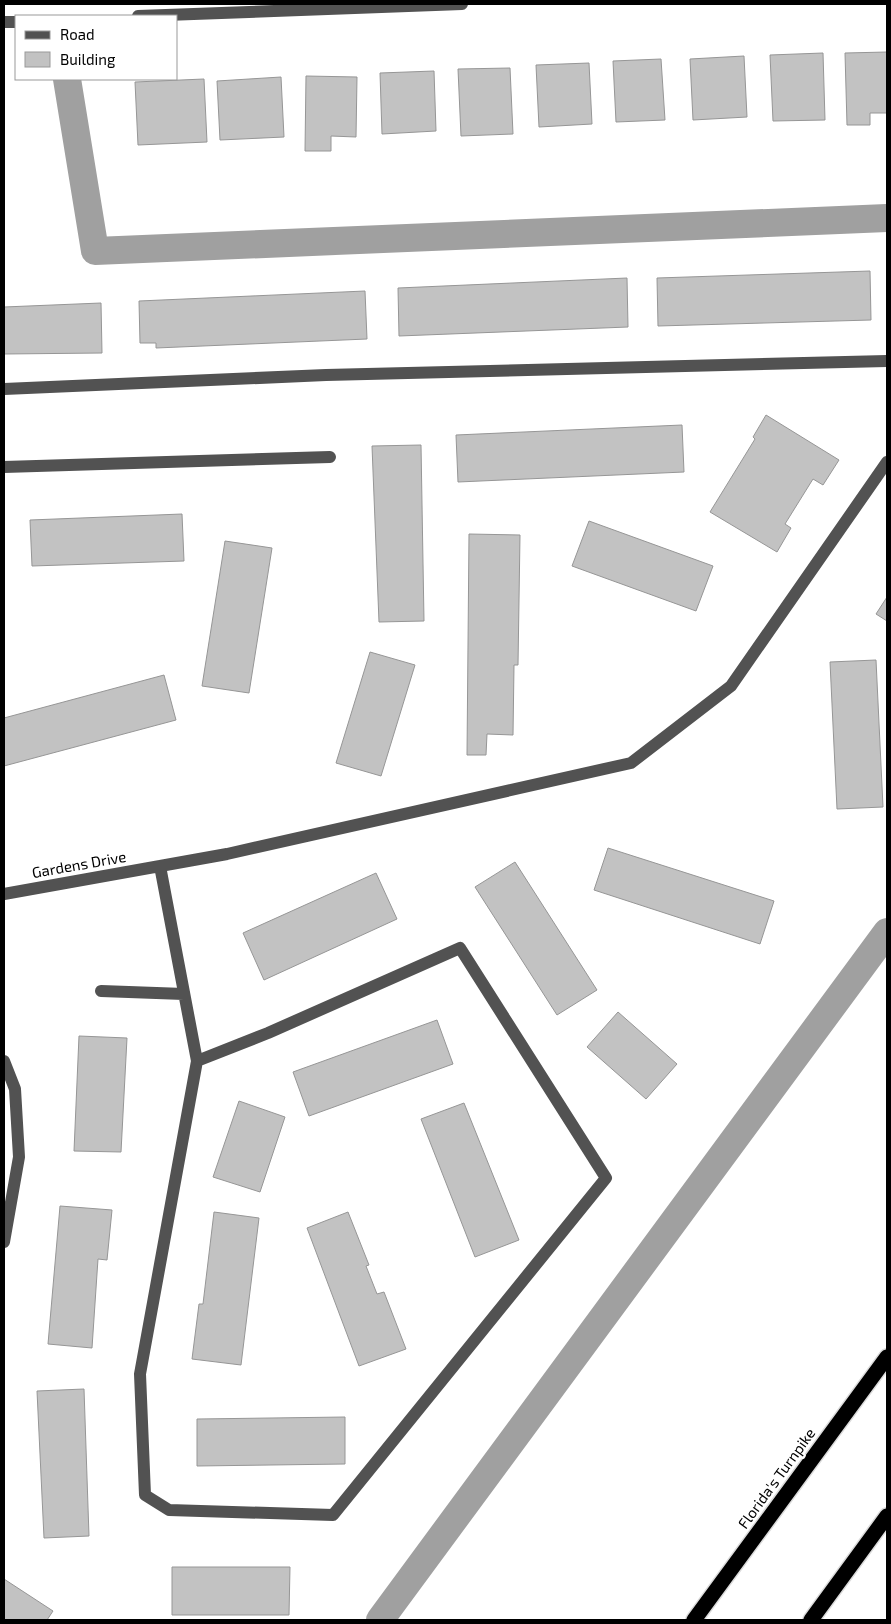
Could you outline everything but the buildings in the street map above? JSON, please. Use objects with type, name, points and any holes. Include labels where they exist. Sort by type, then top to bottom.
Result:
[{"type":"highway","name":"Florida's Turnpike","points":[[694,1620],[887,1357]]},
{"type":"highway","points":[[811,1620],[887,1516]]},
{"type":"street","points":[[153,15],[273,7],[462,4]]},
{"type":"street","points":[[4,389],[326,375],[887,361]]},
{"type":"street","points":[[4,467],[330,457]]},
{"type":"street","name":"Gardens Drive","points":[[4,894],[227,854],[631,763],[731,686],[887,462]]},
{"type":"street","points":[[160,866],[197,1061],[140,1374],[145,1495],[169,1510],[333,1515],[606,1178],[460,948],[268,1033],[197,1061]]},
{"type":"street","points":[[101,991],[184,994]]},
{"type":"street","points":[[4,1061],[14,1089],[19,1157],[4,1242]]},
{"type":"waterway","points":[[67,80],[95,251],[887,218]]},
{"type":"waterway","points":[[380,1620],[887,932]]}]
